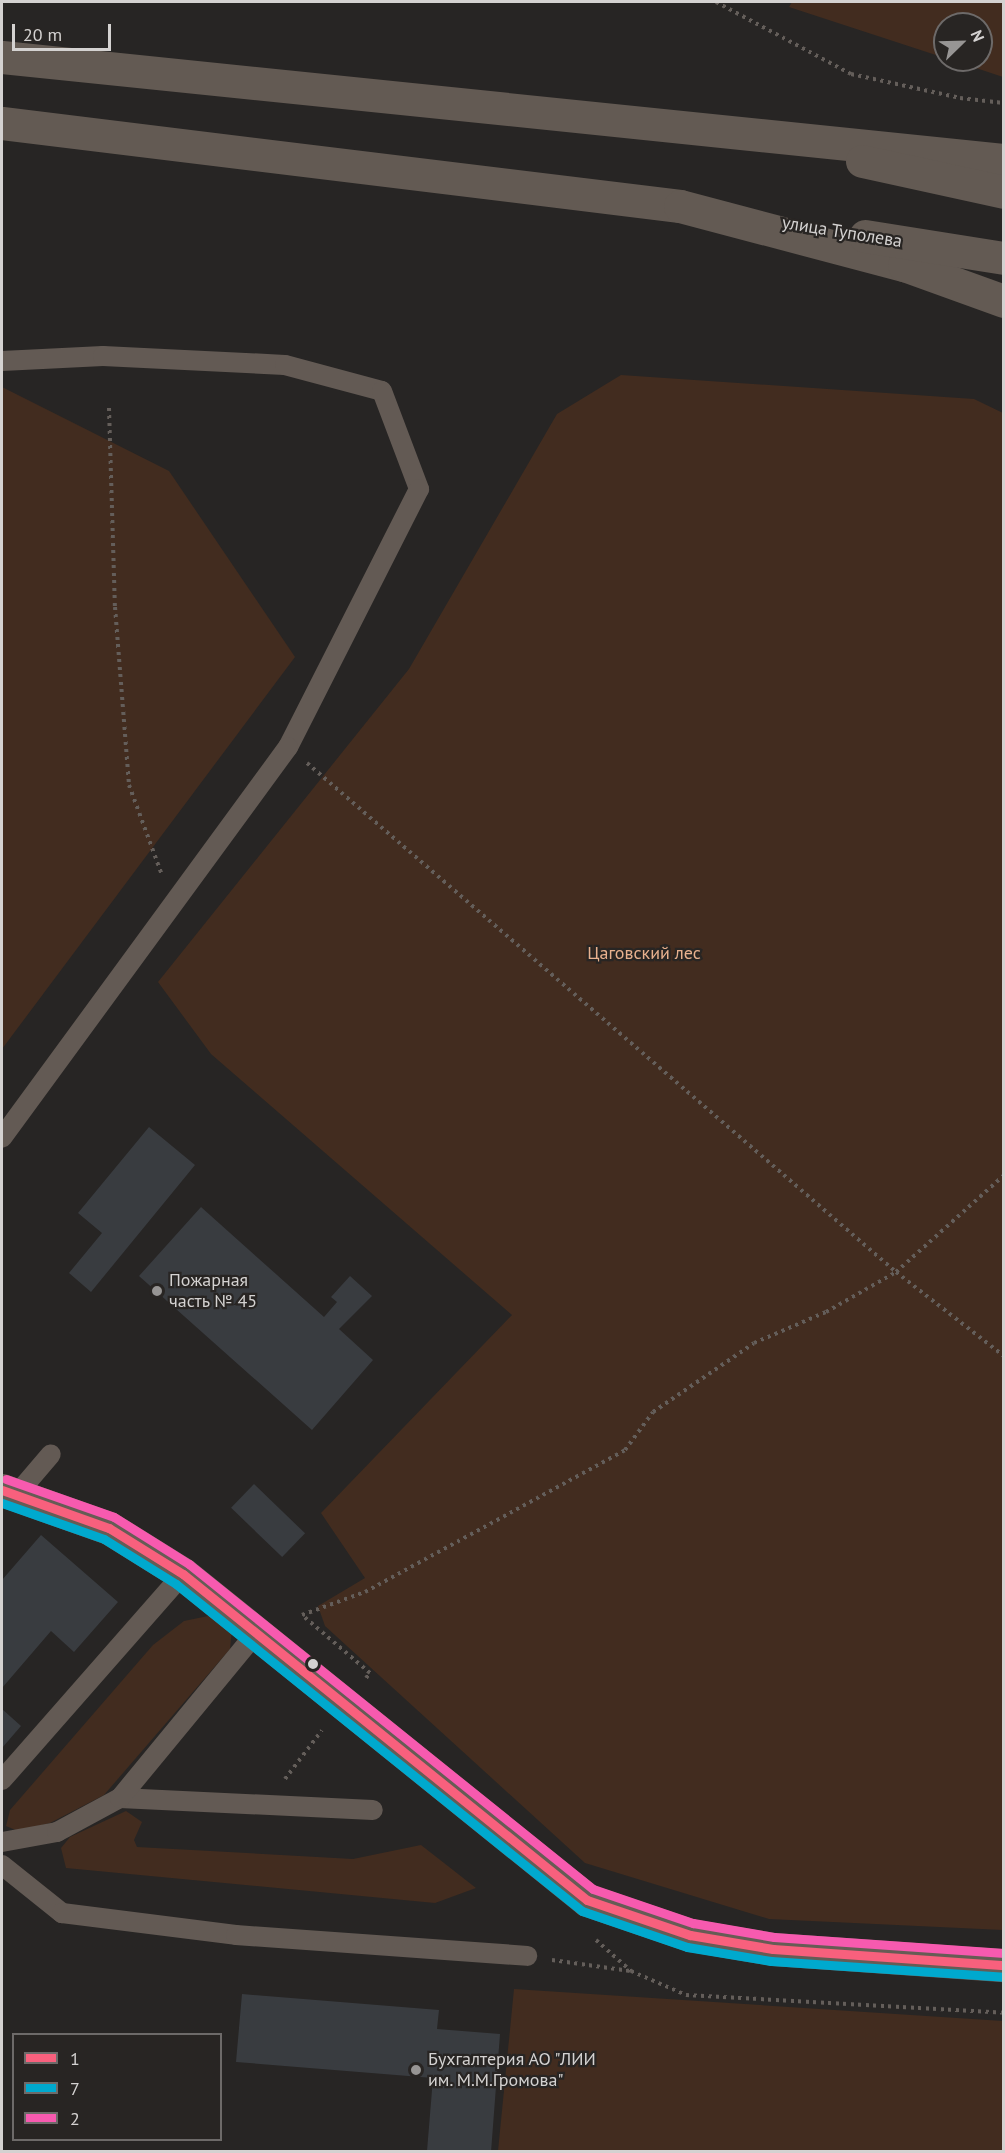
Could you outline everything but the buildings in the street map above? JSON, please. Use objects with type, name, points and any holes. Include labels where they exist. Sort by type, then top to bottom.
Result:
[{"type":"main road","points":[[2,57],[740,135],[916,148],[1004,160]]},
{"type":"main road","points":[[2,123],[680,206],[904,265],[1004,301]]},
{"type":"main road","points":[[740,135],[1004,192]]},
{"type":"main road","name":"улица Туполева","points":[[680,206],[1004,258]]},
{"type":"street","points":[[9,1492],[109,1528],[183,1574],[345,1702],[587,1899],[690,1935],[773,1950],[1004,1965]]},
{"type":"lane","points":[[2,361],[103,356],[285,365],[382,391],[418,489],[288,747],[174,906],[2,1138]]},
{"type":"lane","points":[[9,1492],[51,1454]]},
{"type":"lane","points":[[2,1780],[183,1574]]},
{"type":"lane","points":[[2,1842],[57,1832],[120,1798],[257,1632]]},
{"type":"lane","points":[[120,1798],[373,1810]]},
{"type":"lane","points":[[2,1864],[62,1913],[236,1935],[527,1956]]},
{"type":"path","points":[[716,2],[851,74],[960,98],[1004,103]]},
{"type":"path","points":[[109,408],[115,607],[129,785],[174,906]]},
{"type":"path","points":[[288,747],[896,1272],[1004,1356]]},
{"type":"path","points":[[267,1805],[345,1702],[370,1673],[302,1615],[365,1592],[625,1450],[653,1412],[754,1343],[826,1312],[896,1272],[1004,1175]]},
{"type":"path","points":[[527,1956],[631,1971]]},
{"type":"green space","points":[[792,2],[1003,2],[1003,77],[988,72],[993,72],[993,12],[933,12],[933,54],[789,7]]},
{"type":"green space","name":"Цаговский лес","points":[[621,375],[974,399],[1003,413],[1003,1930],[769,1919],[585,1863],[325,1626],[318,1606],[365,1578],[321,1513],[512,1315],[211,1054],[158,982],[409,669],[557,414]]},
{"type":"green space","points":[[2,387],[169,471],[295,657],[2,1049]]},
{"type":"green space","points":[[213,1615],[232,1630],[230,1649],[104,1795],[50,1823],[18,1831],[6,1826],[10,1810],[153,1645],[184,1621]]},
{"type":"green space","points":[[126,1811],[142,1822],[134,1840],[137,1847],[353,1859],[421,1845],[476,1888],[435,1903],[66,1868],[61,1848],[70,1837]]},
{"type":"green space","points":[[514,1989],[1003,2021],[1003,2151],[498,2151]]},
{"type":"transit line","name":"2","points":[[6,1479],[114,1517],[189,1564],[593,1889],[693,1923],[774,1937],[1004,1953]]},
{"type":"transit line","name":"1","points":[[2,1490],[109,1528],[183,1574],[587,1900],[690,1935],[773,1949],[1004,1965]]},
{"type":"transit line","name":"7","points":[[2,1503],[104,1539],[176,1584],[582,1911],[687,1947],[771,1961],[1003,1977]]},
{"type":"place","name":"Пожарная часть № 45","points":[[157,1291]]},
{"type":"place","name":"Бухгалтерия АО \"ЛИИ им. М.М.Громова\"","points":[[416,2070]]}]
